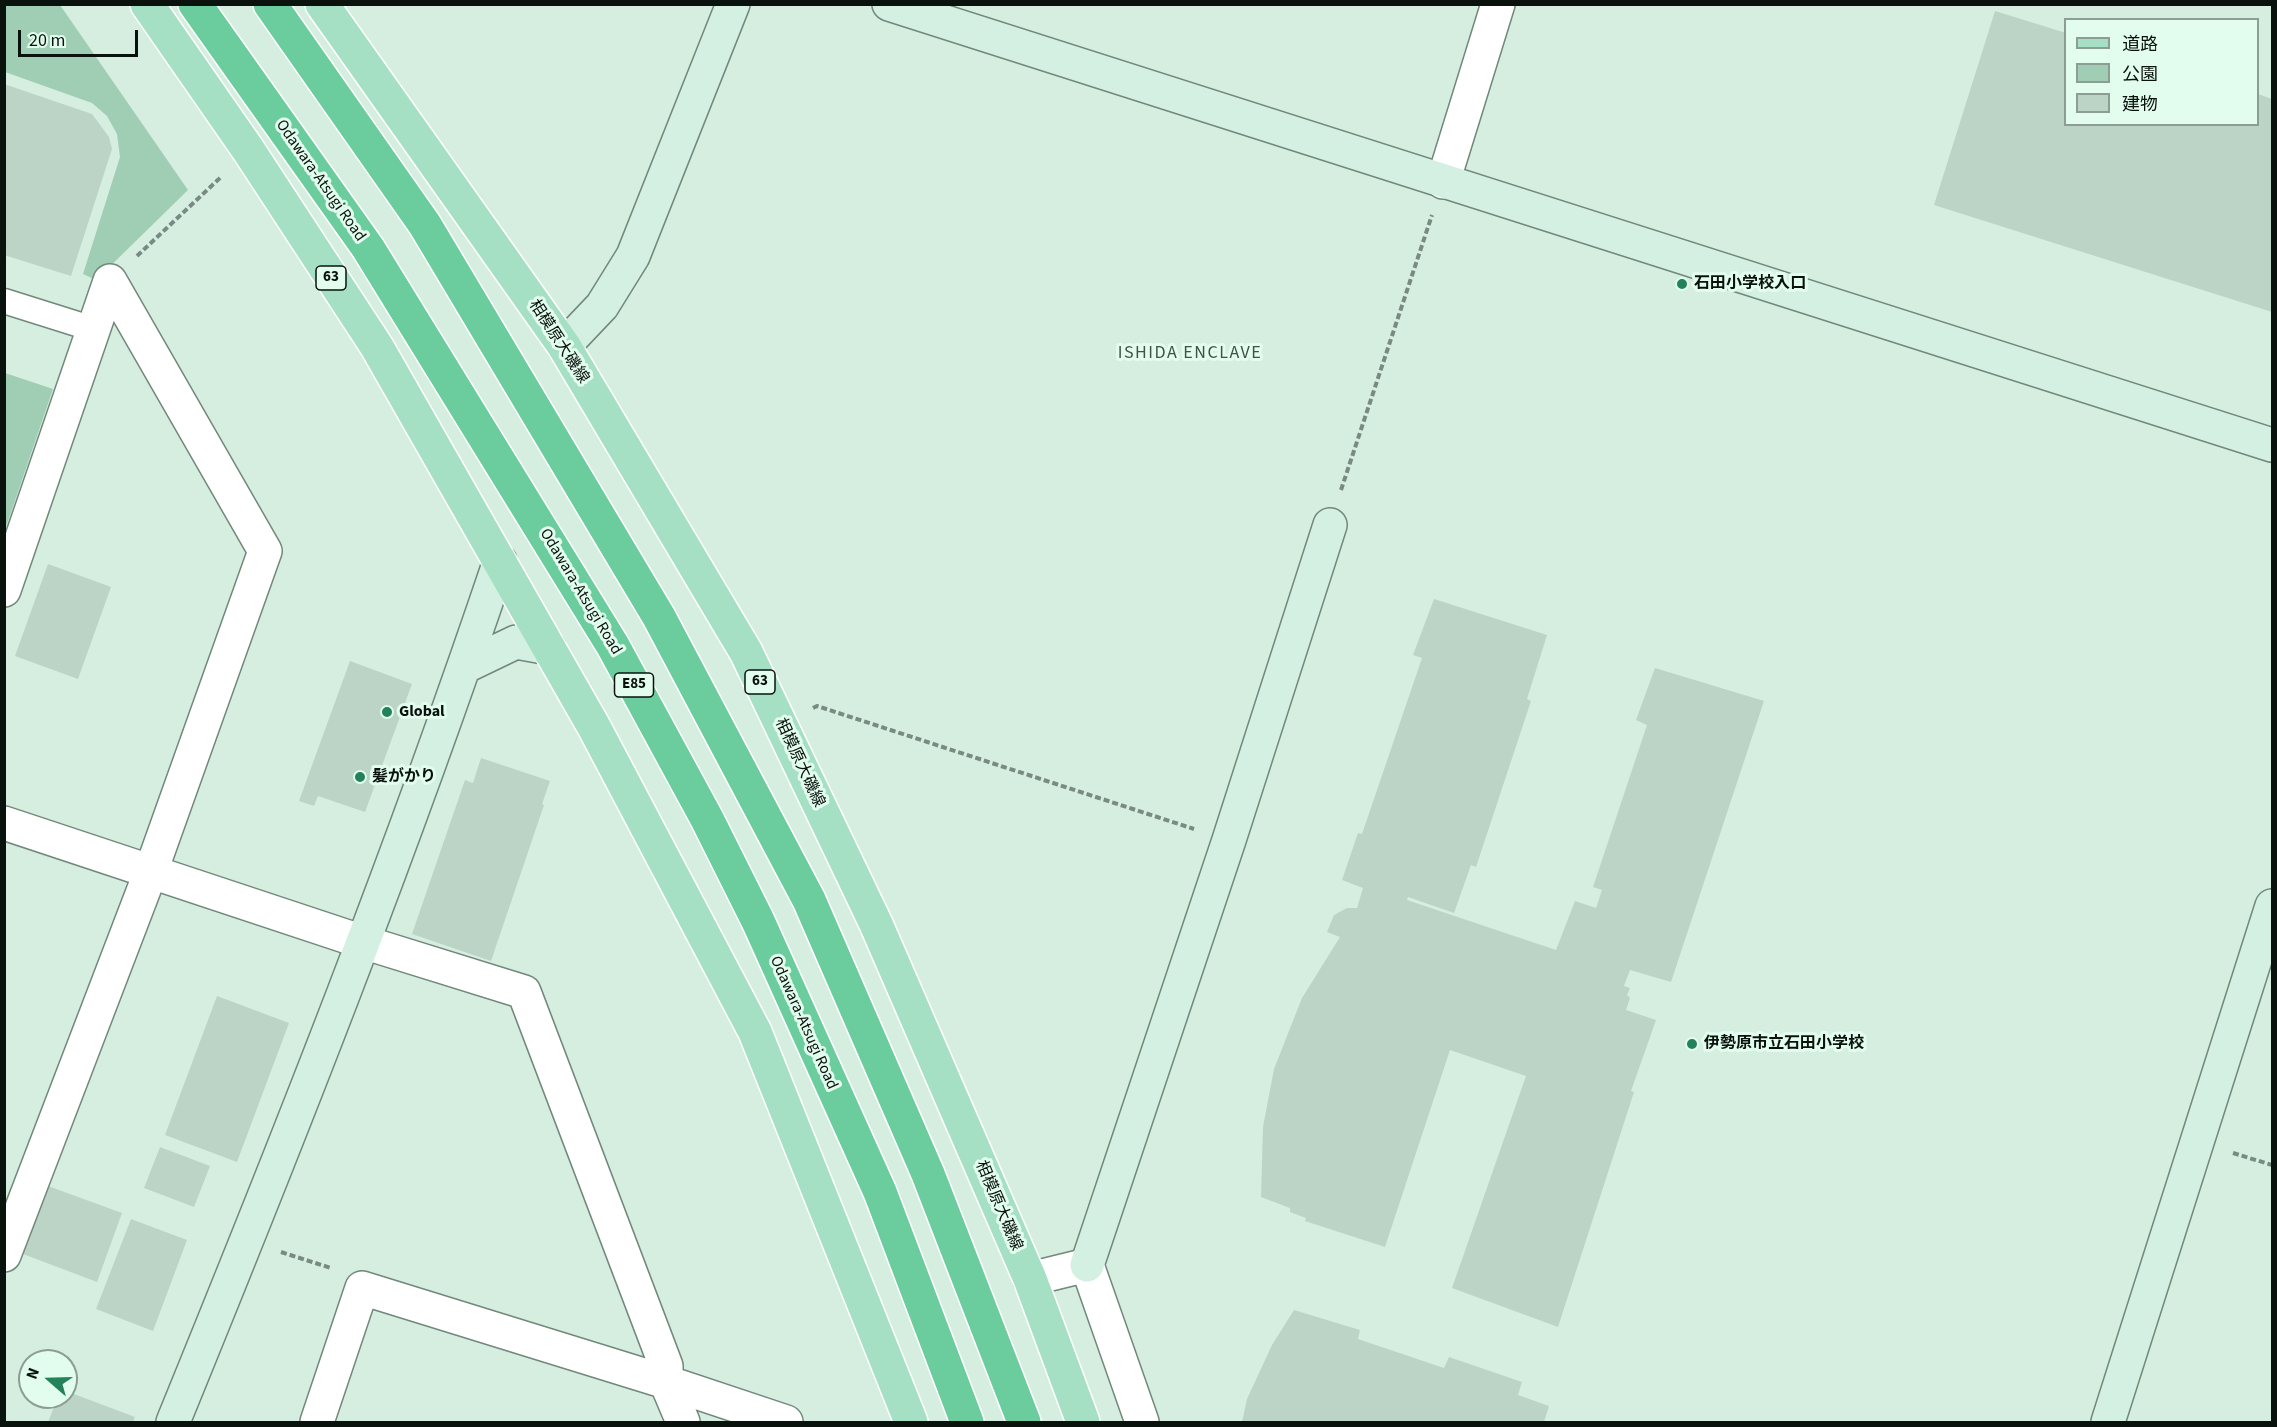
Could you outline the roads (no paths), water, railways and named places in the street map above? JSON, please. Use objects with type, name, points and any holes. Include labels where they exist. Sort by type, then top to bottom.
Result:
[{"type":"highway","name":"Odawara-Atsugi Road","points":[[195,4],[368,248],[613,646],[707,819],[762,932],[880,1192],[967,1422]]},
{"type":"highway","points":[[270,4],[425,225],[665,627],[809,900],[928,1174],[1024,1422]]},
{"type":"main road","name":"63","points":[[147,4],[249,151],[377,347],[594,727],[755,1032],[911,1422]]},
{"type":"main road","name":"相模原大磯線","points":[[322,4],[564,346],[746,652],[876,924],[1030,1279],[1083,1422]]},
{"type":"street","points":[[564,346],[602,306],[633,256],[733,4]]},
{"type":"street","points":[[889,4],[2272,445]]},
{"type":"street","points":[[1443,182],[1498,4]]},
{"type":"street","points":[[4,590],[110,281],[265,551],[151,871],[4,1255]]},
{"type":"street","points":[[1142,1422],[1087,1265],[1229,840],[1330,525]]},
{"type":"street","points":[[173,1422],[247,1241],[363,942],[464,667],[500,561]]},
{"type":"street","points":[[464,667],[516,642],[549,648]]},
{"type":"street","points":[[4,823],[363,942],[524,992],[666,1366],[666,1382],[683,1422]]},
{"type":"street","points":[[2108,1422],[2272,906]]},
{"type":"street","points":[[1030,1279],[1087,1265]]},
{"type":"street","points":[[317,1422],[362,1288],[666,1382],[786,1422]]},
{"type":"lane","points":[[4,301],[93,329]]},
{"type":"place","name":"石田小学校入口","points":[[1682,284]]},
{"type":"place","name":"Global","points":[[387,712]]},
{"type":"place","name":"髪がかり","points":[[360,777]]},
{"type":"place","name":"伊勢原市立石田小学校","points":[[1692,1044]]},
{"type":"district","name":"ISHIDA ENCLAVE","points":[[1190,354]]}]
